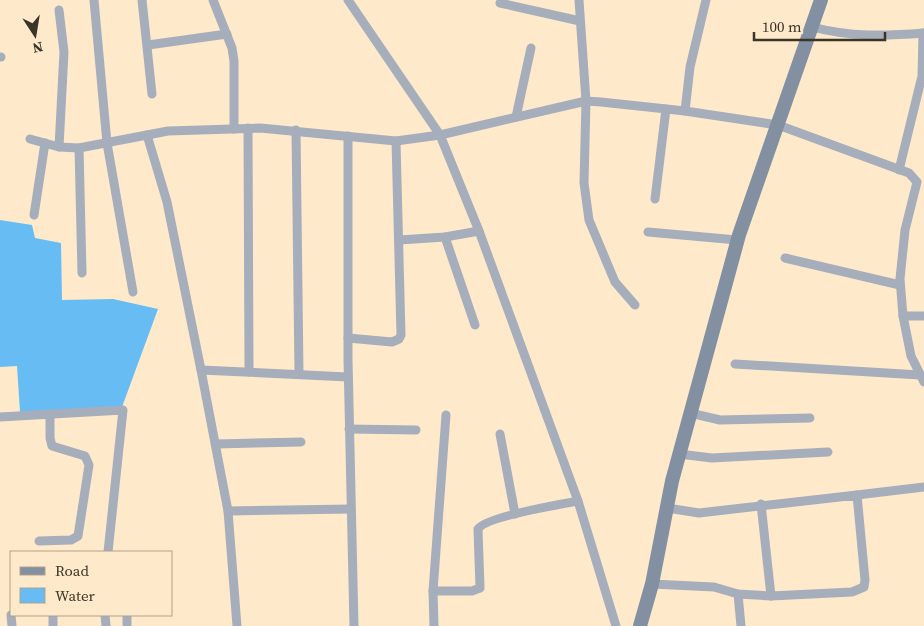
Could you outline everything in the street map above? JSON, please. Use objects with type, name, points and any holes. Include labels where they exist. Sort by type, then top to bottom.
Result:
[{"type":"street","points":[[94,0],[107,143],[133,292]]},
{"type":"street","points":[[142,0],[152,94]]},
{"type":"street","points":[[213,0],[227,34],[234,61],[234,128]]},
{"type":"street","points":[[348,0],[440,134],[479,231],[578,500],[616,626]]},
{"type":"street","points":[[579,0],[586,102],[584,182],[589,220],[615,282],[634,305]]},
{"type":"street","points":[[685,111],[690,67],[706,0]]},
{"type":"street","points":[[640,626],[652,584],[679,454],[737,240],[821,0]]},
{"type":"street","points":[[500,3],[580,21]]},
{"type":"street","points":[[58,146],[64,52],[59,10]]},
{"type":"street","points":[[812,28],[841,34],[869,36],[924,33],[922,76],[899,170]]},
{"type":"street","points":[[148,45],[227,34]]},
{"type":"street","points":[[516,117],[531,48]]},
{"type":"street","points":[[30,139],[58,146],[78,148],[168,131],[248,128],[296,130],[396,141],[440,134],[586,102],[685,111],[778,125],[924,181]]},
{"type":"street","points":[[655,198],[666,109]]},
{"type":"street","points":[[248,128],[249,372]]},
{"type":"street","points":[[296,130],[299,374]]},
{"type":"street","points":[[147,135],[167,202],[216,444],[228,511],[237,626]]},
{"type":"street","points":[[348,136],[348,377],[354,626]]},
{"type":"street","points":[[348,338],[392,342],[399,339],[396,141]]},
{"type":"street","points":[[34,216],[45,143]]},
{"type":"street","points":[[78,148],[82,273]]},
{"type":"street","points":[[914,177],[916,190],[905,230],[900,286],[903,316],[911,356],[922,378]]},
{"type":"street","points":[[399,240],[445,237],[479,231]]},
{"type":"street","points":[[648,232],[737,240]]},
{"type":"street","points":[[445,237],[475,325]]},
{"type":"street","points":[[785,258],[900,286]]},
{"type":"street","points":[[903,316],[924,316]]},
{"type":"street","points":[[735,364],[922,378]]},
{"type":"street","points":[[201,370],[348,377]]},
{"type":"street","points":[[0,417],[123,410],[108,551]]},
{"type":"street","points":[[690,413],[720,420],[810,418]]},
{"type":"street","points":[[39,541],[71,540],[78,536],[89,465],[88,458],[52,446],[50,414]]},
{"type":"street","points":[[434,626],[433,591],[446,415]]},
{"type":"street","points":[[349,429],[416,430]]},
{"type":"street","points":[[500,434],[515,514]]},
{"type":"street","points":[[216,444],[301,442]]},
{"type":"street","points":[[679,454],[703,458],[828,452]]},
{"type":"street","points":[[667,508],[699,513],[761,504],[924,487]]},
{"type":"street","points":[[652,584],[714,587],[738,594],[771,596],[852,592],[864,587],[857,495]]},
{"type":"street","points":[[433,591],[472,591],[480,588],[480,526],[515,514],[578,500]]},
{"type":"street","points":[[761,504],[771,596]]},
{"type":"street","points":[[228,511],[351,509]]},
{"type":"street","points":[[738,594],[741,626]]},
{"type":"water","points":[[0,220],[32,225],[35,238],[61,243],[62,300],[113,299],[158,309],[122,407],[20,412],[17,366],[0,367]]}]
